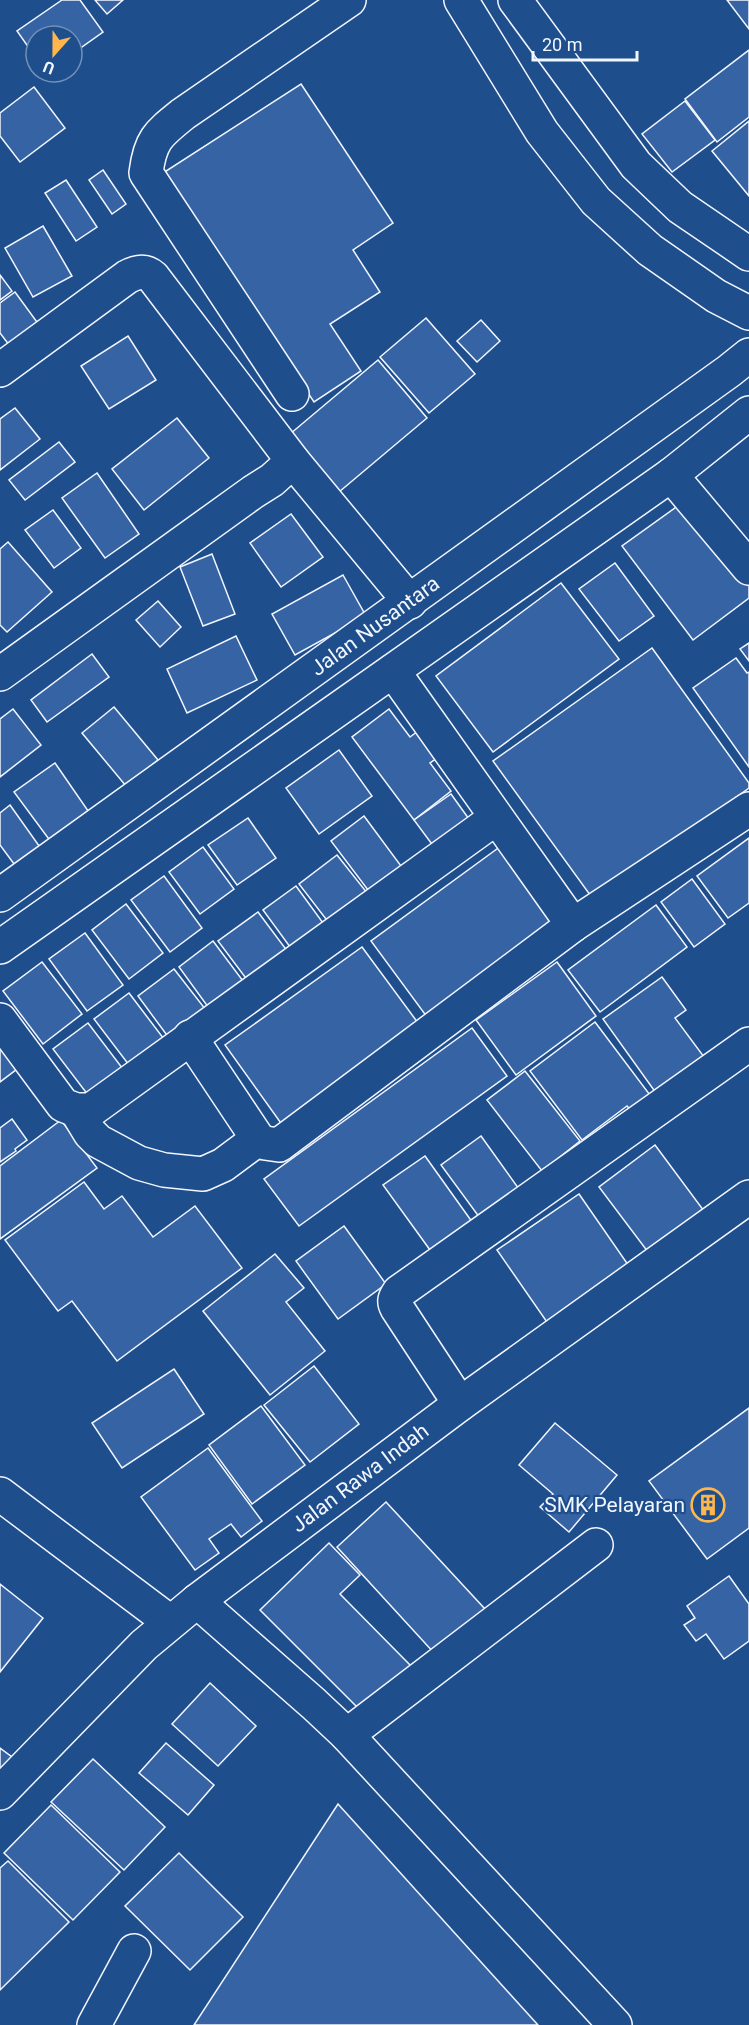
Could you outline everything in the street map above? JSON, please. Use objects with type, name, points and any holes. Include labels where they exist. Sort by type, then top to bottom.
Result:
[{"type":"main road","points":[[292,394],[146,173],[148,155],[160,132],[183,114],[349,0]]},
{"type":"main road","points":[[461,0],[542,132],[596,201],[650,250],[716,296],[749,313]]},
{"type":"main road","points":[[515,0],[636,165],[680,207],[749,254]]},
{"type":"main road","points":[[0,370],[127,277],[134,273],[149,273],[293,461],[410,602]]},
{"type":"main road","name":"Jalan Nusantara","points":[[0,895],[410,602],[749,355]]},
{"type":"main road","points":[[0,947],[671,475],[749,413]]},
{"type":"main road","points":[[0,674],[252,492],[272,480],[293,461]]},
{"type":"main road","points":[[671,475],[749,568]]},
{"type":"main road","points":[[393,671],[573,925]]},
{"type":"main road","points":[[190,1037],[258,1139],[265,1143],[279,1145],[573,925],[749,809]]},
{"type":"main road","points":[[0,1020],[63,1105],[76,1110],[91,1110],[496,818]]},
{"type":"main road","points":[[460,1404],[394,1303],[399,1292],[749,1044]]},
{"type":"main road","points":[[76,1110],[90,1133],[98,1141],[139,1163],[164,1170],[203,1174],[223,1165],[258,1139]]},
{"type":"main road","name":"Jalan Rawa Indah","points":[[0,1793],[170,1622],[460,1404],[749,1197]]},
{"type":"main road","points":[[0,1494],[170,1622]]},
{"type":"main road","points":[[347,1736],[596,1545]]},
{"type":"main road","points":[[197,1601],[347,1736],[615,2025]]},
{"type":"main road","points":[[94,2025],[134,1951]]},
{"type":"building","points":[[62,0],[80,0],[103,32],[84,45],[84,24],[27,24]]},
{"type":"building","points":[[95,0],[123,0],[107,14]]},
{"type":"building","points":[[727,0],[749,0],[749,29]]},
{"type":"building","points":[[24,26],[24,41],[17,31]]},
{"type":"building","points":[[749,50],[749,117],[717,142],[685,99]]},
{"type":"building","points":[[301,84],[393,223],[353,250],[380,292],[330,324],[361,371],[314,402],[163,173]]},
{"type":"building","points":[[34,87],[65,128],[20,162],[0,136],[0,113]]},
{"type":"building","points":[[685,101],[715,140],[672,172],[642,134]]},
{"type":"building","points":[[749,121],[749,196],[712,151]]},
{"type":"building","points":[[103,170],[126,204],[112,214],[89,180]]},
{"type":"building","points":[[66,180],[97,227],[76,241],[45,193]]},
{"type":"building","points":[[43,226],[72,276],[33,297],[5,248]]},
{"type":"building","points":[[0,275],[12,291],[0,300]]},
{"type":"building","points":[[15,292],[45,333],[16,354],[0,333],[0,303]]},
{"type":"building","points":[[426,318],[475,374],[429,413],[380,357]]},
{"type":"building","points":[[481,320],[500,341],[477,362],[457,341]]},
{"type":"building","points":[[128,336],[156,380],[109,409],[81,366]]},
{"type":"building","points":[[378,360],[427,418],[339,492],[290,434]]},
{"type":"building","points":[[15,408],[40,439],[0,470],[0,419]]},
{"type":"building","points":[[177,418],[209,458],[144,510],[112,469]]},
{"type":"building","points":[[59,442],[75,462],[25,500],[9,480]]},
{"type":"building","points":[[97,473],[139,534],[105,558],[62,498]]},
{"type":"building","points":[[686,500],[749,584],[749,598],[693,640],[622,546]]},
{"type":"building","points":[[53,510],[81,548],[54,568],[25,530]]},
{"type":"building","points":[[291,514],[323,557],[281,587],[250,543]]},
{"type":"building","points":[[8,542],[52,592],[7,632],[0,625],[0,549]]},
{"type":"building","points":[[212,554],[235,614],[203,626],[180,567]]},
{"type":"building","points":[[615,563],[654,616],[619,641],[579,589]]},
{"type":"building","points":[[343,575],[366,616],[295,655],[272,614]]},
{"type":"building","points":[[561,583],[619,659],[493,752],[436,676]]},
{"type":"building","points":[[158,601],[181,627],[160,647],[136,620]]},
{"type":"building","points":[[236,636],[257,680],[187,713],[167,669]]},
{"type":"building","points":[[749,643],[749,661],[740,649]]},
{"type":"building","points":[[652,648],[749,783],[749,788],[593,899],[493,761]]},
{"type":"building","points":[[92,654],[109,677],[47,722],[31,700]]},
{"type":"building","points":[[736,658],[747,673],[749,672],[749,767],[693,688]]},
{"type":"building","points":[[114,707],[158,760],[126,786],[82,733]]},
{"type":"building","points":[[13,709],[41,745],[0,777],[0,719]]},
{"type":"building","points":[[389,709],[410,737],[426,725],[446,752],[430,763],[451,791],[414,820],[352,737]]},
{"type":"building","points":[[339,750],[372,796],[319,834],[286,788]]},
{"type":"building","points":[[55,763],[93,818],[54,846],[14,792]]},
{"type":"building","points":[[451,794],[474,826],[437,851],[414,820]]},
{"type":"building","points":[[10,805],[42,850],[17,868],[0,845],[0,813]]},
{"type":"building","points":[[364,816],[404,870],[371,894],[331,841]]},
{"type":"building","points":[[248,818],[276,858],[237,885],[208,845]]},
{"type":"building","points":[[749,838],[749,903],[728,918],[697,876]]},
{"type":"building","points":[[501,846],[560,925],[430,1021],[371,941]]},
{"type":"building","points":[[203,847],[234,889],[200,914],[169,872]]},
{"type":"building","points":[[337,855],[368,894],[329,923],[299,884]]},
{"type":"building","points":[[164,876],[202,928],[170,952],[131,900]]},
{"type":"building","points":[[692,879],[725,924],[694,947],[661,902]]},
{"type":"building","points":[[296,886],[326,927],[293,951],[263,910]]},
{"type":"building","points":[[126,904],[163,953],[129,979],[92,930]]},
{"type":"building","points":[[656,905],[687,947],[600,1012],[568,970]]},
{"type":"building","points":[[258,912],[288,952],[248,981],[218,941]]},
{"type":"building","points":[[85,933],[123,985],[87,1011],[49,959]]},
{"type":"building","points":[[213,941],[246,985],[211,1011],[179,967]]},
{"type":"building","points":[[362,947],[421,1027],[283,1126],[225,1045]]},
{"type":"building","points":[[42,962],[82,1014],[43,1044],[3,991]]},
{"type":"building","points":[[557,962],[596,1016],[516,1075],[476,1020]]},
{"type":"building","points":[[174,969],[206,1010],[169,1038],[138,996]]},
{"type":"building","points":[[662,977],[686,1010],[675,1018],[710,1065],[661,1100],[603,1019]]},
{"type":"building","points":[[129,993],[167,1043],[132,1069],[94,1019]]},
{"type":"building","points":[[595,1022],[653,1099],[634,1114],[627,1106],[582,1140],[530,1071]]},
{"type":"building","points":[[88,1023],[123,1069],[88,1095],[53,1049]]},
{"type":"building","points":[[472,1028],[507,1076],[299,1226],[264,1179]]},
{"type":"building","points":[[0,1038],[21,1066],[0,1082]]},
{"type":"building","points":[[525,1071],[580,1141],[542,1171],[487,1100]]},
{"type":"building","points":[[12,1119],[27,1140],[0,1162],[0,1128]]},
{"type":"building","points":[[61,1120],[97,1168],[0,1239],[0,1166]]},
{"type":"building","points":[[481,1136],[524,1196],[485,1225],[441,1165]]},
{"type":"building","points":[[655,1145],[707,1215],[651,1256],[599,1187]]},
{"type":"building","points":[[425,1156],[475,1226],[438,1261],[383,1185]]},
{"type":"building","points":[[84,1182],[104,1209],[122,1196],[153,1237],[195,1206],[242,1268],[117,1361],[72,1301],[58,1311],[5,1240]]},
{"type":"building","points":[[579,1194],[631,1269],[549,1325],[497,1250]]},
{"type":"building","points":[[344,1226],[386,1284],[338,1319],[296,1261]]},
{"type":"building","points":[[275,1254],[304,1288],[286,1302],[325,1351],[270,1395],[203,1311]]},
{"type":"building","points":[[314,1366],[359,1424],[310,1462],[264,1405]]},
{"type":"building","points":[[174,1369],[204,1414],[122,1468],[92,1423]]},
{"type":"building","points":[[261,1406],[305,1465],[252,1504],[209,1445]]},
{"type":"building","name":"SMK Pelayaran","points":[[749,1408],[749,1528],[707,1559],[649,1481]]},
{"type":"building","points":[[555,1423],[617,1475],[569,1532],[540,1507],[553,1494],[519,1465]]},
{"type":"building","points":[[208,1448],[262,1521],[241,1537],[231,1524],[209,1539],[219,1553],[195,1570],[141,1497]]},
{"type":"building","points":[[386,1502],[485,1609],[435,1654],[337,1547]]},
{"type":"building","points":[[329,1543],[360,1575],[340,1594],[412,1667],[364,1714],[260,1610]]},
{"type":"building","points":[[729,1576],[749,1604],[749,1641],[724,1659],[706,1634],[696,1641],[684,1625],[695,1618],[687,1606]]},
{"type":"building","points":[[0,1584],[43,1618],[0,1672]]},
{"type":"building","points":[[210,1683],[256,1726],[218,1766],[172,1724]]},
{"type":"building","points":[[166,1743],[214,1785],[188,1815],[139,1773]]},
{"type":"building","points":[[0,1748],[12,1757],[0,1773]]},
{"type":"building","points":[[93,1759],[165,1827],[124,1870],[51,1802]]},
{"type":"building","points":[[338,1804],[538,2025],[194,2025]]},
{"type":"building","points":[[51,1805],[120,1872],[73,1920],[4,1853]]},
{"type":"building","points":[[179,1853],[243,1917],[190,1970],[125,1906]]},
{"type":"building","points":[[8,1861],[69,1922],[0,1990],[0,1868]]},
{"type":"place","name":"SMK Pelayaran","points":[[708,1505]]}]
